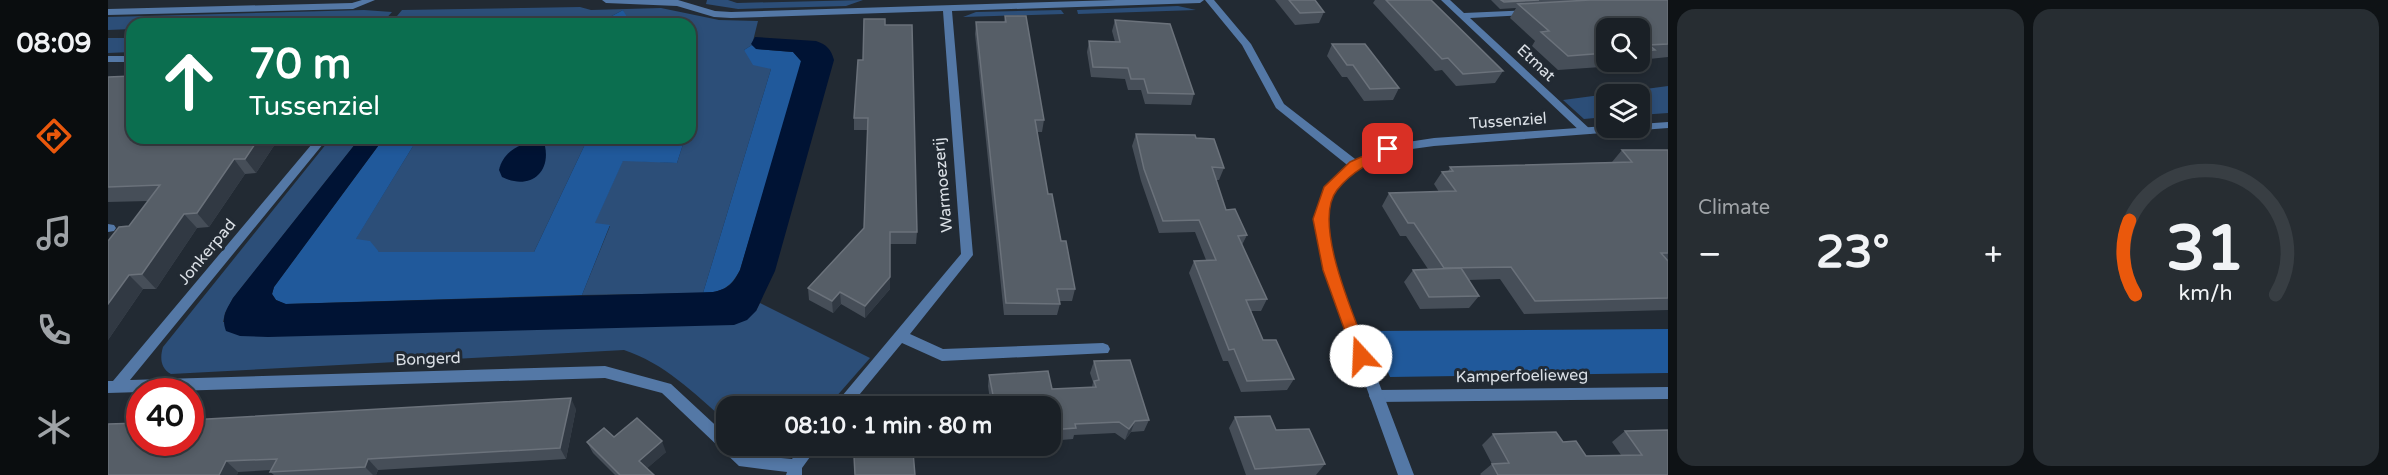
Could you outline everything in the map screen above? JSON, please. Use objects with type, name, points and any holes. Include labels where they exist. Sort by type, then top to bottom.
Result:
[{"type":"street","points":[[108,12],[353,6],[371,0]]},
{"type":"street","points":[[606,0],[678,3],[714,14],[731,15],[878,5],[947,8],[1200,0]]},
{"type":"street","points":[[1209,0],[1246,44],[1280,106],[1355,165]]},
{"type":"street","name":"Etmat","points":[[1445,0],[1587,132]]},
{"type":"street","name":"Warmoezerij","points":[[850,396],[967,255],[947,8]]},
{"type":"street","points":[[1463,16],[1543,11]]},
{"type":"street","points":[[108,60],[126,59]]},
{"type":"street","name":"Tussenziel","points":[[1406,475],[1330,270],[1320,219],[1329,190],[1355,165],[1388,149],[1434,142],[1668,125]]},
{"type":"street","name":"Jonkerpad","points":[[113,387],[317,144]]},
{"type":"street","points":[[899,335],[942,355],[1103,349]]},
{"type":"street","name":"Bongerd","points":[[113,387],[605,372],[666,388],[716,435]]},
{"type":"street","name":"Kamperfoelieweg","points":[[1376,396],[1668,393]]},
{"type":"street","name":"Bongerd","points":[[739,456],[744,461],[794,471]]},
{"type":"street","points":[[794,471],[804,456]]},
{"type":"shaded area","points":[[707,0],[728,0],[737,3],[863,0],[846,6],[738,9],[706,4]]},
{"type":"shaded area","points":[[1178,6],[1196,10],[1078,14],[1077,10]]},
{"type":"shaded area","points":[[661,8],[719,20],[758,21],[752,45],[744,50],[771,69],[703,293],[582,295],[610,226],[594,224],[623,160],[677,163],[683,144],[696,144],[696,18],[626,18],[623,10],[610,17],[596,18],[395,18],[402,10]]},
{"type":"shaded area","points":[[364,10],[392,12],[387,18],[126,18],[126,29],[108,30],[108,17]]},
{"type":"shaded area","points":[[623,10],[627,18],[597,18],[610,17]]},
{"type":"shaded area","points":[[1061,10],[1064,14],[963,17],[976,12]]},
{"type":"shaded area","points":[[755,37],[816,41],[828,48],[834,60],[775,271],[756,311],[747,320],[734,325],[268,337],[240,336],[226,331],[224,318],[233,298],[355,144],[380,144],[274,287],[272,294],[276,300],[286,304],[713,292],[723,289],[732,282],[740,270],[801,61],[793,52],[756,49],[751,44]]},
{"type":"shaded area","points":[[108,38],[126,38],[126,52],[108,53]]},
{"type":"shaded area","points":[[752,45],[757,49],[793,52],[801,61],[800,71],[740,270],[726,288],[703,293],[771,69],[753,65],[744,50]]},
{"type":"shaded area","points":[[1668,86],[1668,113],[1650,114],[1650,88]]},
{"type":"shaded area","points":[[1596,95],[1596,118],[1584,119],[1563,100]]},
{"type":"shaded area","points":[[326,144],[355,144],[233,298],[223,322],[756,311],[760,303],[870,358],[837,396],[716,396],[716,412],[665,371],[624,350],[171,374],[165,369],[161,355],[163,347]]},
{"type":"shaded area","points":[[380,144],[414,144],[356,239],[370,241],[379,252],[534,252],[585,144],[683,144],[677,163],[623,161],[595,223],[610,225],[582,295],[285,304],[276,300],[272,294],[274,287]]},
{"type":"shaded area","points":[[414,144],[585,144],[534,252],[379,252],[355,240]]},
{"type":"shaded area","points":[[542,144],[545,146],[546,156],[541,172],[528,181],[511,181],[502,177],[499,170],[504,158],[518,146]]},
{"type":"shaded area","points":[[1668,329],[1668,373],[1390,377],[1370,331]]},
{"type":"building","points":[[1289,0],[1315,0],[1324,12],[1300,13]]},
{"type":"building","points":[[1386,0],[1431,0],[1503,71],[1463,74],[1448,58],[1442,59]]},
{"type":"building","points":[[1501,0],[1539,0],[1504,2]]},
{"type":"building","points":[[1590,0],[1668,0],[1668,44],[1650,45],[1650,18],[1596,18],[1596,54],[1568,56],[1541,32],[1549,31],[1518,4]]},
{"type":"building","points":[[1005,16],[1026,16],[1044,120],[1035,120],[1048,194],[1052,194],[1061,241],[1066,241],[1075,289],[1057,289],[1060,304],[1006,303],[976,22],[1006,22]]},
{"type":"building","points":[[864,19],[885,19],[885,25],[912,25],[917,232],[890,232],[890,277],[865,306],[840,292],[832,301],[808,288],[864,228],[868,118],[854,118],[858,60],[863,60]]},
{"type":"building","points":[[1115,20],[1170,24],[1194,94],[1148,93],[1144,79],[1131,79],[1128,68],[1093,67],[1089,41],[1120,42]]},
{"type":"building","points":[[1332,44],[1365,44],[1399,88],[1370,89],[1353,65],[1347,65]]},
{"type":"building","points":[[126,76],[126,144],[255,144],[245,159],[234,159],[197,213],[184,214],[142,274],[129,275],[108,304],[108,241],[119,227],[129,226],[160,185],[108,187],[108,77]]},
{"type":"building","points":[[1136,134],[1195,135],[1196,138],[1214,139],[1224,168],[1212,167],[1226,210],[1235,209],[1247,235],[1238,236],[1267,299],[1246,300],[1263,340],[1276,340],[1294,379],[1247,381],[1234,349],[1229,350],[1194,261],[1216,260],[1199,220],[1163,221],[1144,169]]},
{"type":"building","points":[[1622,150],[1668,150],[1668,253],[1661,253],[1668,261],[1668,298],[1535,301],[1511,267],[1444,268],[1414,223],[1408,223],[1389,193],[1456,191],[1442,172],[1453,171],[1450,167],[1632,162]]},
{"type":"building","points":[[1461,268],[1479,296],[1429,297],[1413,270]]},
{"type":"building","points":[[1130,360],[1149,420],[1135,421],[1129,429],[1119,422],[1075,424],[1076,428],[1061,429],[1061,396],[993,396],[989,375],[1048,371],[1052,389],[1096,387],[1094,381],[1099,380],[1094,361]]},
{"type":"building","points":[[571,398],[560,448],[368,459],[365,467],[270,472],[277,459],[226,461],[219,475],[108,475],[108,424],[126,423],[126,456],[204,456],[204,419]]},
{"type":"building","points":[[1270,416],[1276,430],[1309,429],[1325,464],[1255,469],[1235,417]]},
{"type":"building","points":[[637,418],[662,441],[639,461],[654,475],[620,475],[587,442],[604,428],[614,437]]},
{"type":"building","points":[[1668,430],[1668,475],[1498,475],[1492,464],[1509,463],[1493,434],[1556,432],[1563,442],[1576,441],[1586,456],[1642,455],[1625,431]]},
{"type":"building","points":[[854,456],[913,456],[915,475],[855,475]]},
{"type":"route","points":[[1361,356],[1330,270],[1320,219],[1329,190],[1355,165],[1388,149]]}]
